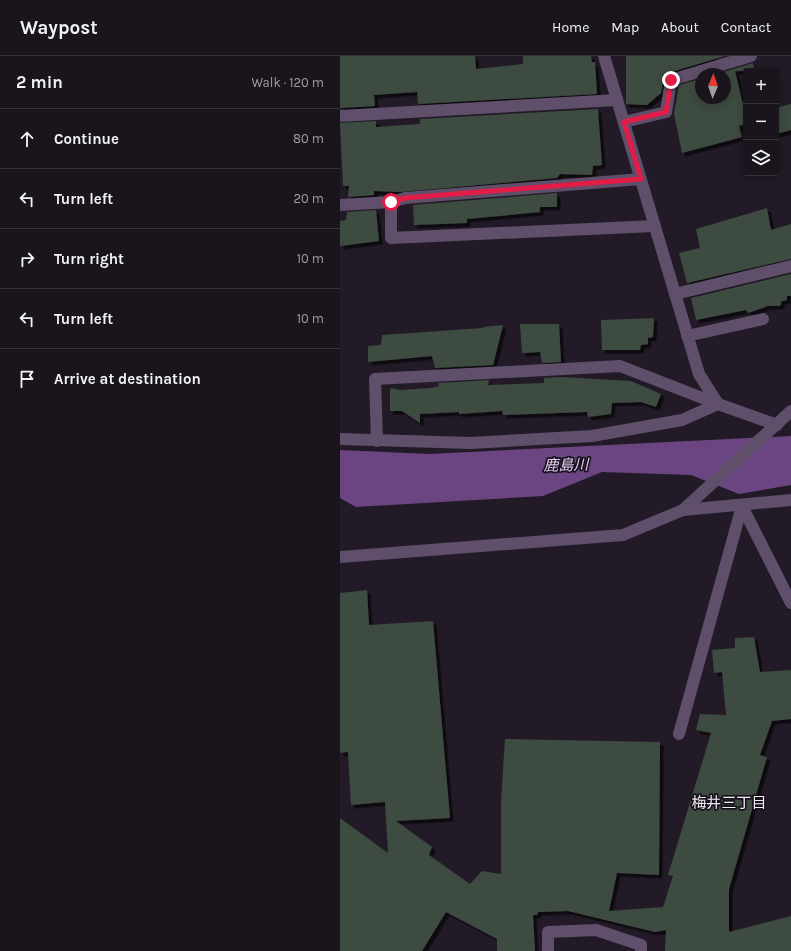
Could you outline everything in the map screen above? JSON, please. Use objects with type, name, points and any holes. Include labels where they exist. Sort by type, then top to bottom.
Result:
[{"type":"street","points":[[604,56],[699,374],[718,404]]},
{"type":"street","points":[[624,122],[666,112],[671,80],[751,56]]},
{"type":"street","points":[[340,116],[618,100]]},
{"type":"street","points":[[340,205],[391,202],[405,198],[641,179]]},
{"type":"street","points":[[391,202],[391,238],[655,226]]},
{"type":"street","points":[[675,294],[791,266]]},
{"type":"street","points":[[688,336],[763,319]]},
{"type":"street","points":[[377,441],[375,379],[620,366],[777,425]]},
{"type":"street","points":[[340,439],[471,443],[592,436],[682,420],[718,404]]},
{"type":"street","points":[[683,510],[791,411]]},
{"type":"street","points":[[340,557],[623,535],[683,510],[742,506],[791,500]]},
{"type":"street","points":[[742,506],[791,603]]},
{"type":"street","points":[[679,734],[742,506]]},
{"type":"street","points":[[548,951],[548,932],[596,930],[641,945],[641,951]]},
{"type":"water","name":"鹿島川","points":[[791,436],[791,485],[739,494],[691,475],[602,472],[543,496],[356,507],[340,498],[340,450],[429,454]]},
{"type":"building","points":[[340,56],[475,56],[476,69],[523,64],[523,56],[591,56],[592,62],[595,62],[597,94],[418,104],[417,92],[374,95],[375,106],[340,108]]},
{"type":"building","points":[[626,56],[725,56],[668,73],[664,78],[661,93],[647,105],[626,104]]},
{"type":"building","points":[[753,63],[754,68],[743,68],[743,71],[735,71],[743,104],[743,125],[739,126],[742,137],[682,153],[674,114],[679,85],[695,81],[695,104],[731,104],[731,70]]},
{"type":"building","points":[[791,104],[791,130],[779,133],[779,107]]},
{"type":"building","points":[[598,109],[602,165],[593,166],[592,175],[560,174],[557,178],[400,192],[374,191],[374,195],[348,197],[349,186],[343,186],[340,123],[376,121],[376,127],[420,124],[420,119]]},
{"type":"building","points":[[557,193],[557,207],[540,207],[540,212],[467,219],[467,223],[414,225],[413,205]]},
{"type":"building","points":[[767,208],[771,230],[791,224],[791,259],[687,283],[679,253],[700,248],[696,229]]},
{"type":"building","points":[[376,210],[379,241],[340,246],[340,221],[346,220],[347,212]]},
{"type":"building","points":[[791,274],[791,296],[787,296],[787,300],[782,301],[780,306],[768,306],[748,313],[746,310],[696,320],[691,298]]},
{"type":"building","points":[[654,318],[653,337],[648,338],[648,344],[641,345],[640,350],[602,350],[601,320]]},
{"type":"building","points":[[520,324],[559,324],[561,362],[542,363],[540,352],[522,353]]},
{"type":"building","points":[[503,325],[493,365],[435,368],[432,356],[368,362],[368,346],[381,345],[382,335],[483,328]]},
{"type":"building","points":[[561,377],[631,381],[661,394],[656,407],[641,402],[612,403],[611,414],[588,417],[587,412],[503,415],[502,411],[459,414],[459,412],[420,414],[420,423],[402,411],[390,411],[390,388],[400,390],[431,388],[439,386],[438,383],[489,380],[488,385],[544,383],[544,378]]},
{"type":"building","points":[[367,590],[369,625],[433,621],[450,818],[396,821],[432,847],[429,855],[470,884],[482,871],[501,874],[501,801],[505,739],[660,742],[659,875],[617,873],[609,911],[663,907],[673,876],[668,875],[711,733],[696,730],[700,714],[726,715],[722,672],[714,673],[712,650],[735,648],[735,638],[754,637],[760,672],[791,670],[791,719],[772,721],[760,755],[767,757],[729,889],[729,932],[791,916],[791,951],[665,951],[666,930],[655,932],[568,911],[538,912],[537,915],[533,915],[535,951],[497,951],[497,939],[446,912],[422,951],[340,951],[340,818],[388,853],[385,802],[351,805],[348,752],[340,753],[340,593]]},
{"type":"district","name":"梅井三丁目","points":[[729,803]]},
{"type":"route","points":[[391,202],[405,198],[641,179],[624,122],[666,112],[671,80]]}]
